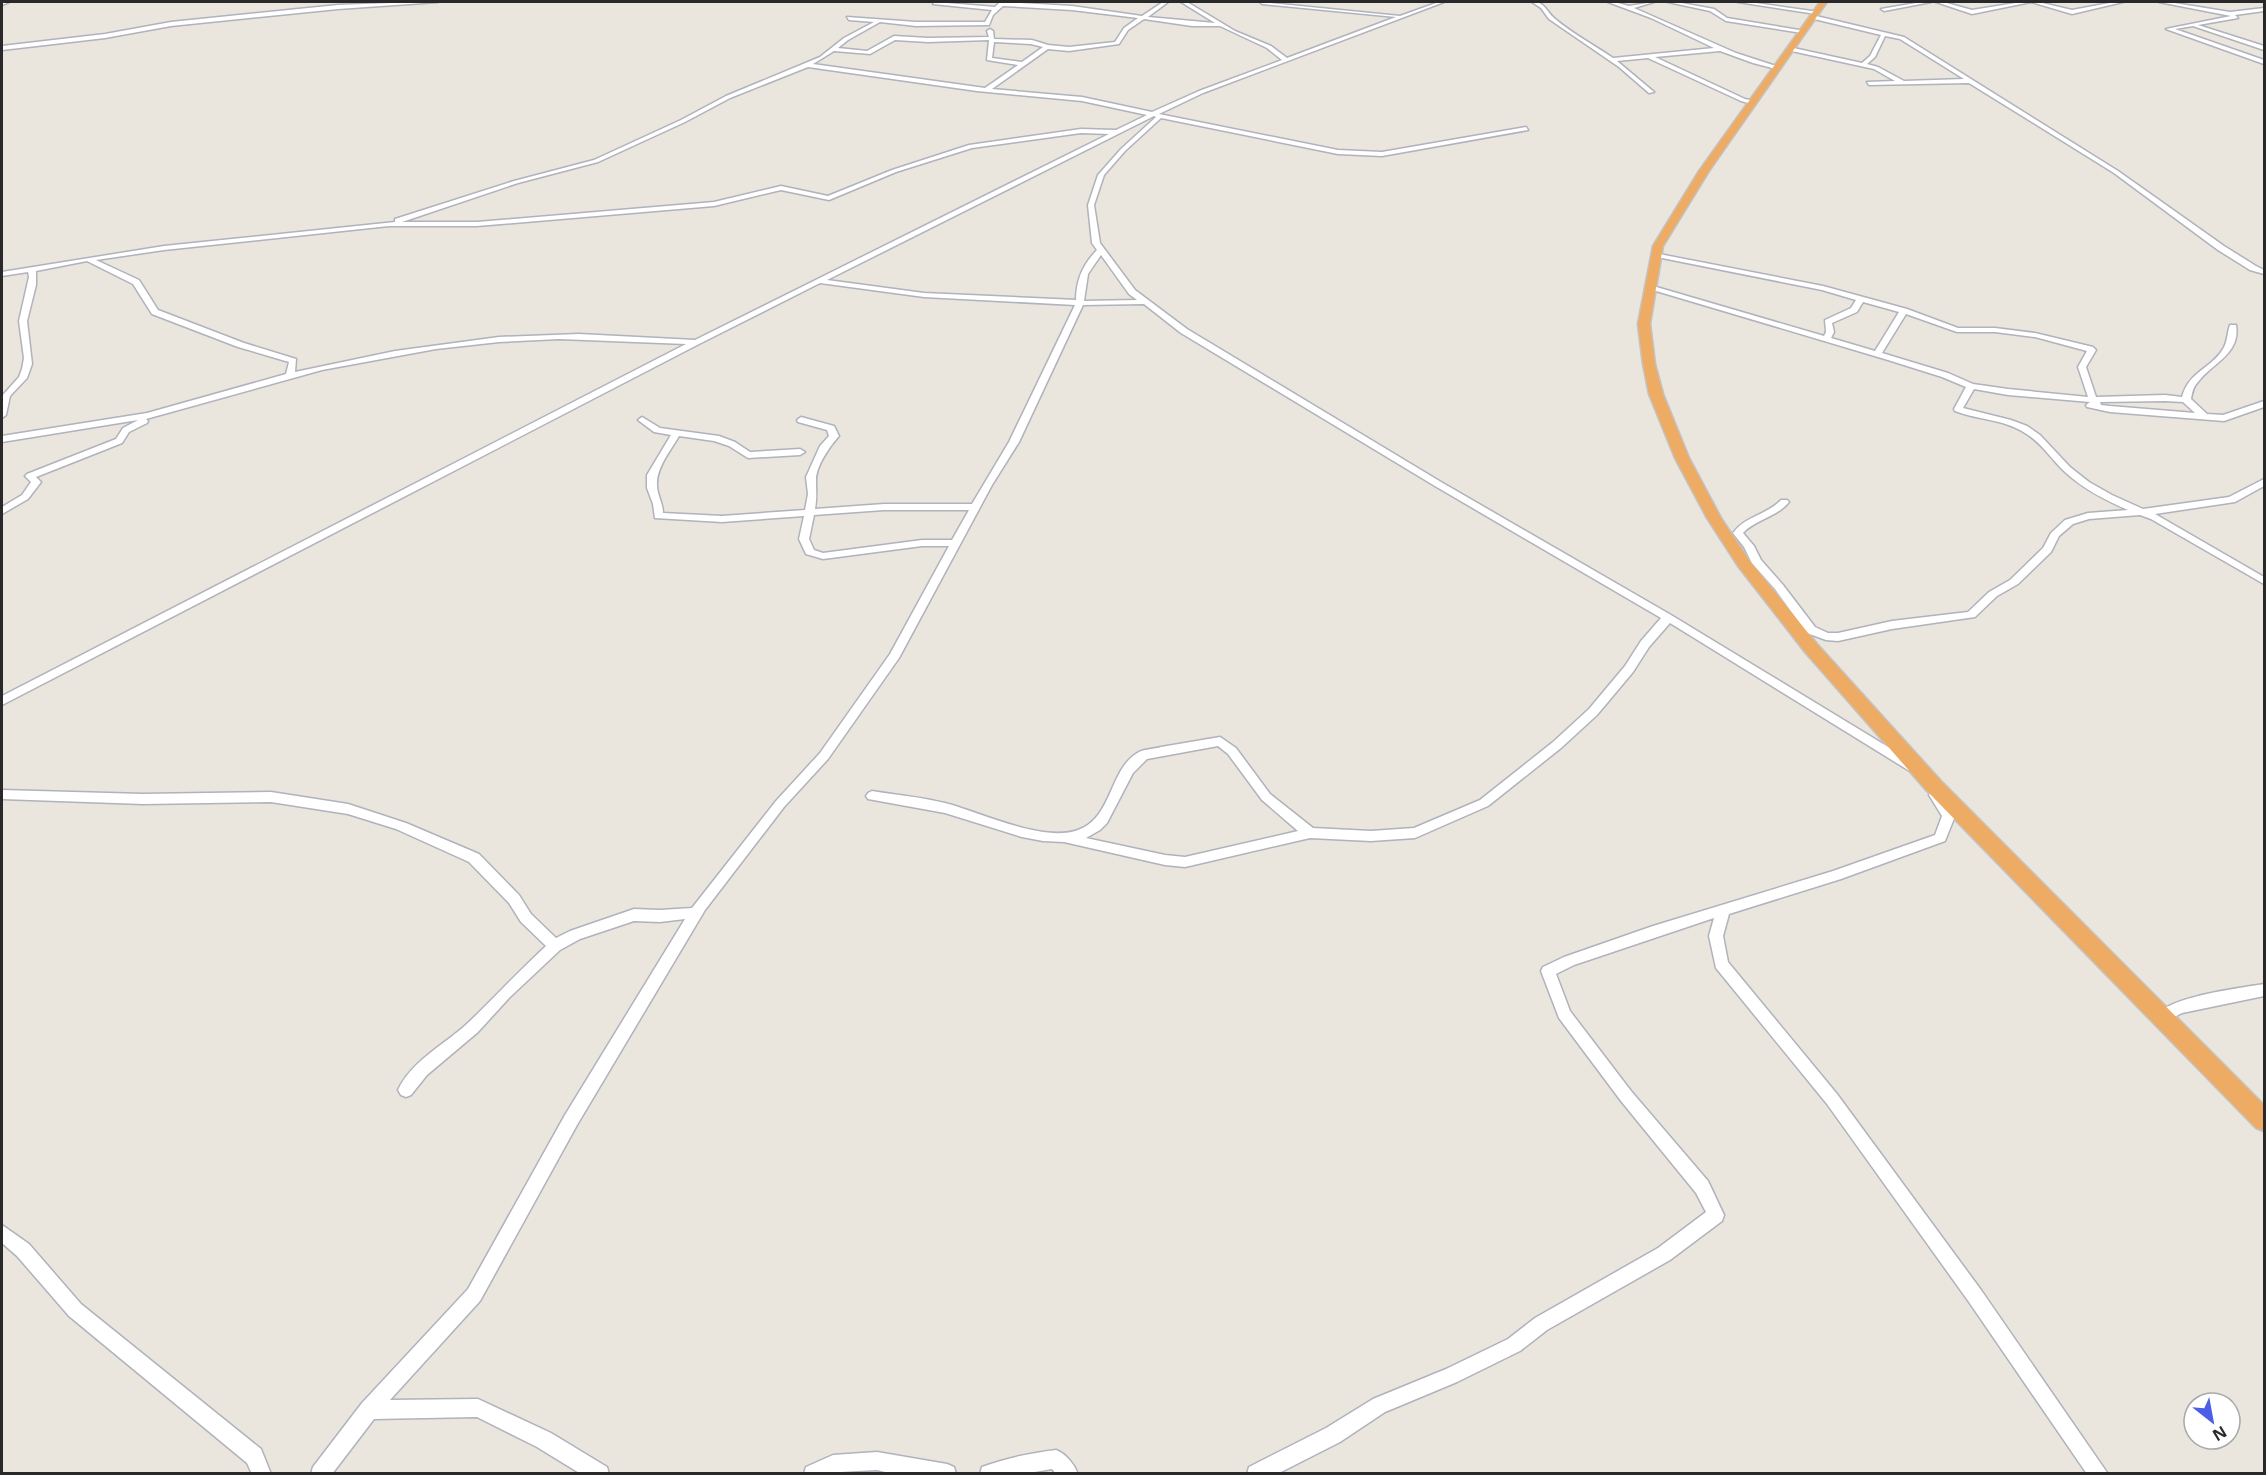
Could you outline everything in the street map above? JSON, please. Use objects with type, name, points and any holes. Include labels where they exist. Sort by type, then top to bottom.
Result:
[{"type":"highway","points":[[1817,10],[1704,171],[1658,246],[1644,324],[1649,364],[1656,394],[1682,458],[1714,518],[1743,563],[1811,648],[1924,775],[2265,1120]]},
{"type":"street","points":[[2,3],[6,2]]},
{"type":"street","points":[[2,48],[105,36],[171,24],[293,12],[435,2]]},
{"type":"street","points":[[894,38],[992,39],[1032,42],[1063,49],[1113,44],[1117,43],[1126,29],[1166,2]]},
{"type":"street","points":[[1184,2],[1220,25],[1269,47],[1286,60]]},
{"type":"street","points":[[1262,2],[1403,17]]},
{"type":"street","points":[[2,701],[696,342],[1116,132],[1201,92],[1442,2]]},
{"type":"street","points":[[1535,2],[1543,7],[1551,18],[1611,60],[1651,92]]},
{"type":"street","points":[[1611,2],[1631,7],[1747,60],[1776,67]]},
{"type":"street","points":[[1631,7],[1652,2]]},
{"type":"street","points":[[1671,2],[1712,10],[1726,19],[1802,31]]},
{"type":"street","points":[[1742,2],[1817,10],[1902,38],[2116,172],[2250,267],[2265,271]]},
{"type":"street","points":[[1884,9],[1928,2]]},
{"type":"street","points":[[1939,2],[1972,12],[2028,2]]},
{"type":"street","points":[[2034,2],[2072,12],[2120,2]]},
{"type":"street","points":[[2162,2],[2236,17],[2169,29],[2265,62]]},
{"type":"street","points":[[2255,2],[2265,4]]},
{"type":"street","points":[[935,3],[996,9]]},
{"type":"street","points":[[1022,64],[989,59],[992,39],[987,24],[1002,3],[1072,8],[1143,18],[1220,25]]},
{"type":"street","points":[[292,4],[293,12]]},
{"type":"street","points":[[2230,14],[2265,9]]},
{"type":"street","points":[[849,18],[916,24],[987,24]]},
{"type":"street","points":[[389,224],[516,182],[596,161],[683,121],[728,97],[807,65],[879,21]]},
{"type":"street","points":[[909,28],[916,24]]},
{"type":"street","points":[[2193,26],[2265,48]]},
{"type":"street","points":[[832,49],[870,53],[902,33]]},
{"type":"street","points":[[1864,64],[1872,57],[1884,33]]},
{"type":"street","points":[[986,90],[1047,47]]},
{"type":"street","points":[[1611,60],[1722,49]]},
{"type":"street","points":[[1789,49],[1864,64],[1904,83]]},
{"type":"street","points":[[1650,57],[1743,100],[1752,102]]},
{"type":"street","points":[[807,65],[986,90],[1082,99],[1338,152],[1382,153],[1526,129]]},
{"type":"street","points":[[1869,83],[1971,81]]},
{"type":"street","points":[[1156,115],[1101,175],[1091,205],[1096,243],[1132,292],[1194,337],[1447,489],[1667,617],[1924,775]]},
{"type":"street","points":[[2,274],[164,248],[389,224],[477,224],[714,204],[781,188],[834,197],[894,171],[971,146],[1081,131],[1116,132]]},
{"type":"street","points":[[320,1473],[369,1410],[474,1295],[571,1120],[696,913],[780,804],[824,756],[890,663],[975,507],[1014,442],[1080,303],[1080,287],[1089,261],[1101,250]]},
{"type":"street","points":[[1657,255],[1823,288],[1904,311],[1957,330],[1995,330],[2035,335],[2090,349],[2092,350],[2082,367],[2093,400],[2101,407]]},
{"type":"street","points":[[88,259],[136,282],[155,312],[241,345],[293,361],[290,376]]},
{"type":"street","points":[[2,415],[6,397],[25,374],[28,350],[23,329],[25,310],[33,288],[32,269]]},
{"type":"street","points":[[820,281],[924,295],[1080,303],[1146,302]]},
{"type":"street","points":[[1650,288],[1877,354],[1945,375],[1971,386],[2101,407],[2206,418],[2233,416],[2265,404]]},
{"type":"street","points":[[1826,340],[1830,332],[1828,322],[1854,310],[1861,299]]},
{"type":"street","points":[[1877,354],[1904,311]]},
{"type":"street","points":[[2186,400],[2187,389],[2195,377],[2222,358],[2230,345],[2233,327]]},
{"type":"street","points":[[2,439],[166,411],[290,376],[371,357],[476,342],[586,336],[696,342]]},
{"type":"street","points":[[1971,386],[1958,409],[2024,428],[2040,438],[2066,469],[2084,482],[2137,512],[2155,517],[2265,581]]},
{"type":"street","points":[[2039,396],[2093,400],[2165,398],[2186,400],[2206,418]]},
{"type":"street","points":[[2,511],[25,497],[36,482],[30,476],[119,441],[126,430],[166,411]]},
{"type":"street","points":[[642,420],[652,428],[716,438],[732,444],[748,455],[800,452]]},
{"type":"street","points":[[801,420],[831,428],[833,433],[820,455],[812,477],[811,512],[804,539],[810,552],[815,555],[922,543],[956,543]]},
{"type":"street","points":[[676,433],[652,475],[652,488],[658,504],[658,516],[722,519],[884,507],[975,507]]},
{"type":"street","points":[[1784,502],[1766,518],[1747,523],[1738,533],[1749,546],[1756,561],[1779,586],[1811,630],[1826,636],[1838,637],[1892,625],[1971,615],[1994,594],[2020,576],[2047,550],[2055,535],[2069,522],[2088,516],[2232,500],[2265,482]]},
{"type":"street","points":[[872,796],[945,808],[1009,828],[1165,860],[1185,862],[1310,833],[1371,836],[1415,833],[1484,803],[1582,723],[1629,669],[1667,617]]},
{"type":"street","points":[[1065,838],[1087,832],[1102,819],[1133,763],[1143,755],[1220,741],[1232,751],[1266,797],[1310,833]]},
{"type":"street","points":[[1256,1473],[1333,1435],[1379,1405],[1451,1376],[1514,1345],[1541,1324],[1664,1254],[1716,1215],[1702,1187],[1626,1096],[1564,1014],[1548,971],[1596,951],[1940,838],[1949,816],[1932,791],[1902,761]]},
{"type":"street","points":[[2,794],[142,799],[271,797],[348,809],[401,826],[474,858],[485,872],[514,899],[526,918],[555,946]]},
{"type":"street","points":[[1723,910],[1716,936],[1721,964],[1839,1109],[2099,1473]]},
{"type":"street","points":[[406,1090],[422,1070],[473,1027],[555,946],[575,934],[634,915],[660,916],[696,913]]},
{"type":"street","points":[[2163,1017],[2179,1007],[2265,990]]},
{"type":"street","points":[[2,1233],[23,1250],[75,1310],[254,1456],[262,1473]]},
{"type":"street","points":[[369,1410],[478,1408],[544,1440],[600,1473]]},
{"type":"street","points":[[989,1473],[1027,1463],[1056,1459],[1069,1473]]},
{"type":"street","points":[[813,1473],[833,1464],[877,1461],[946,1473]]}]
